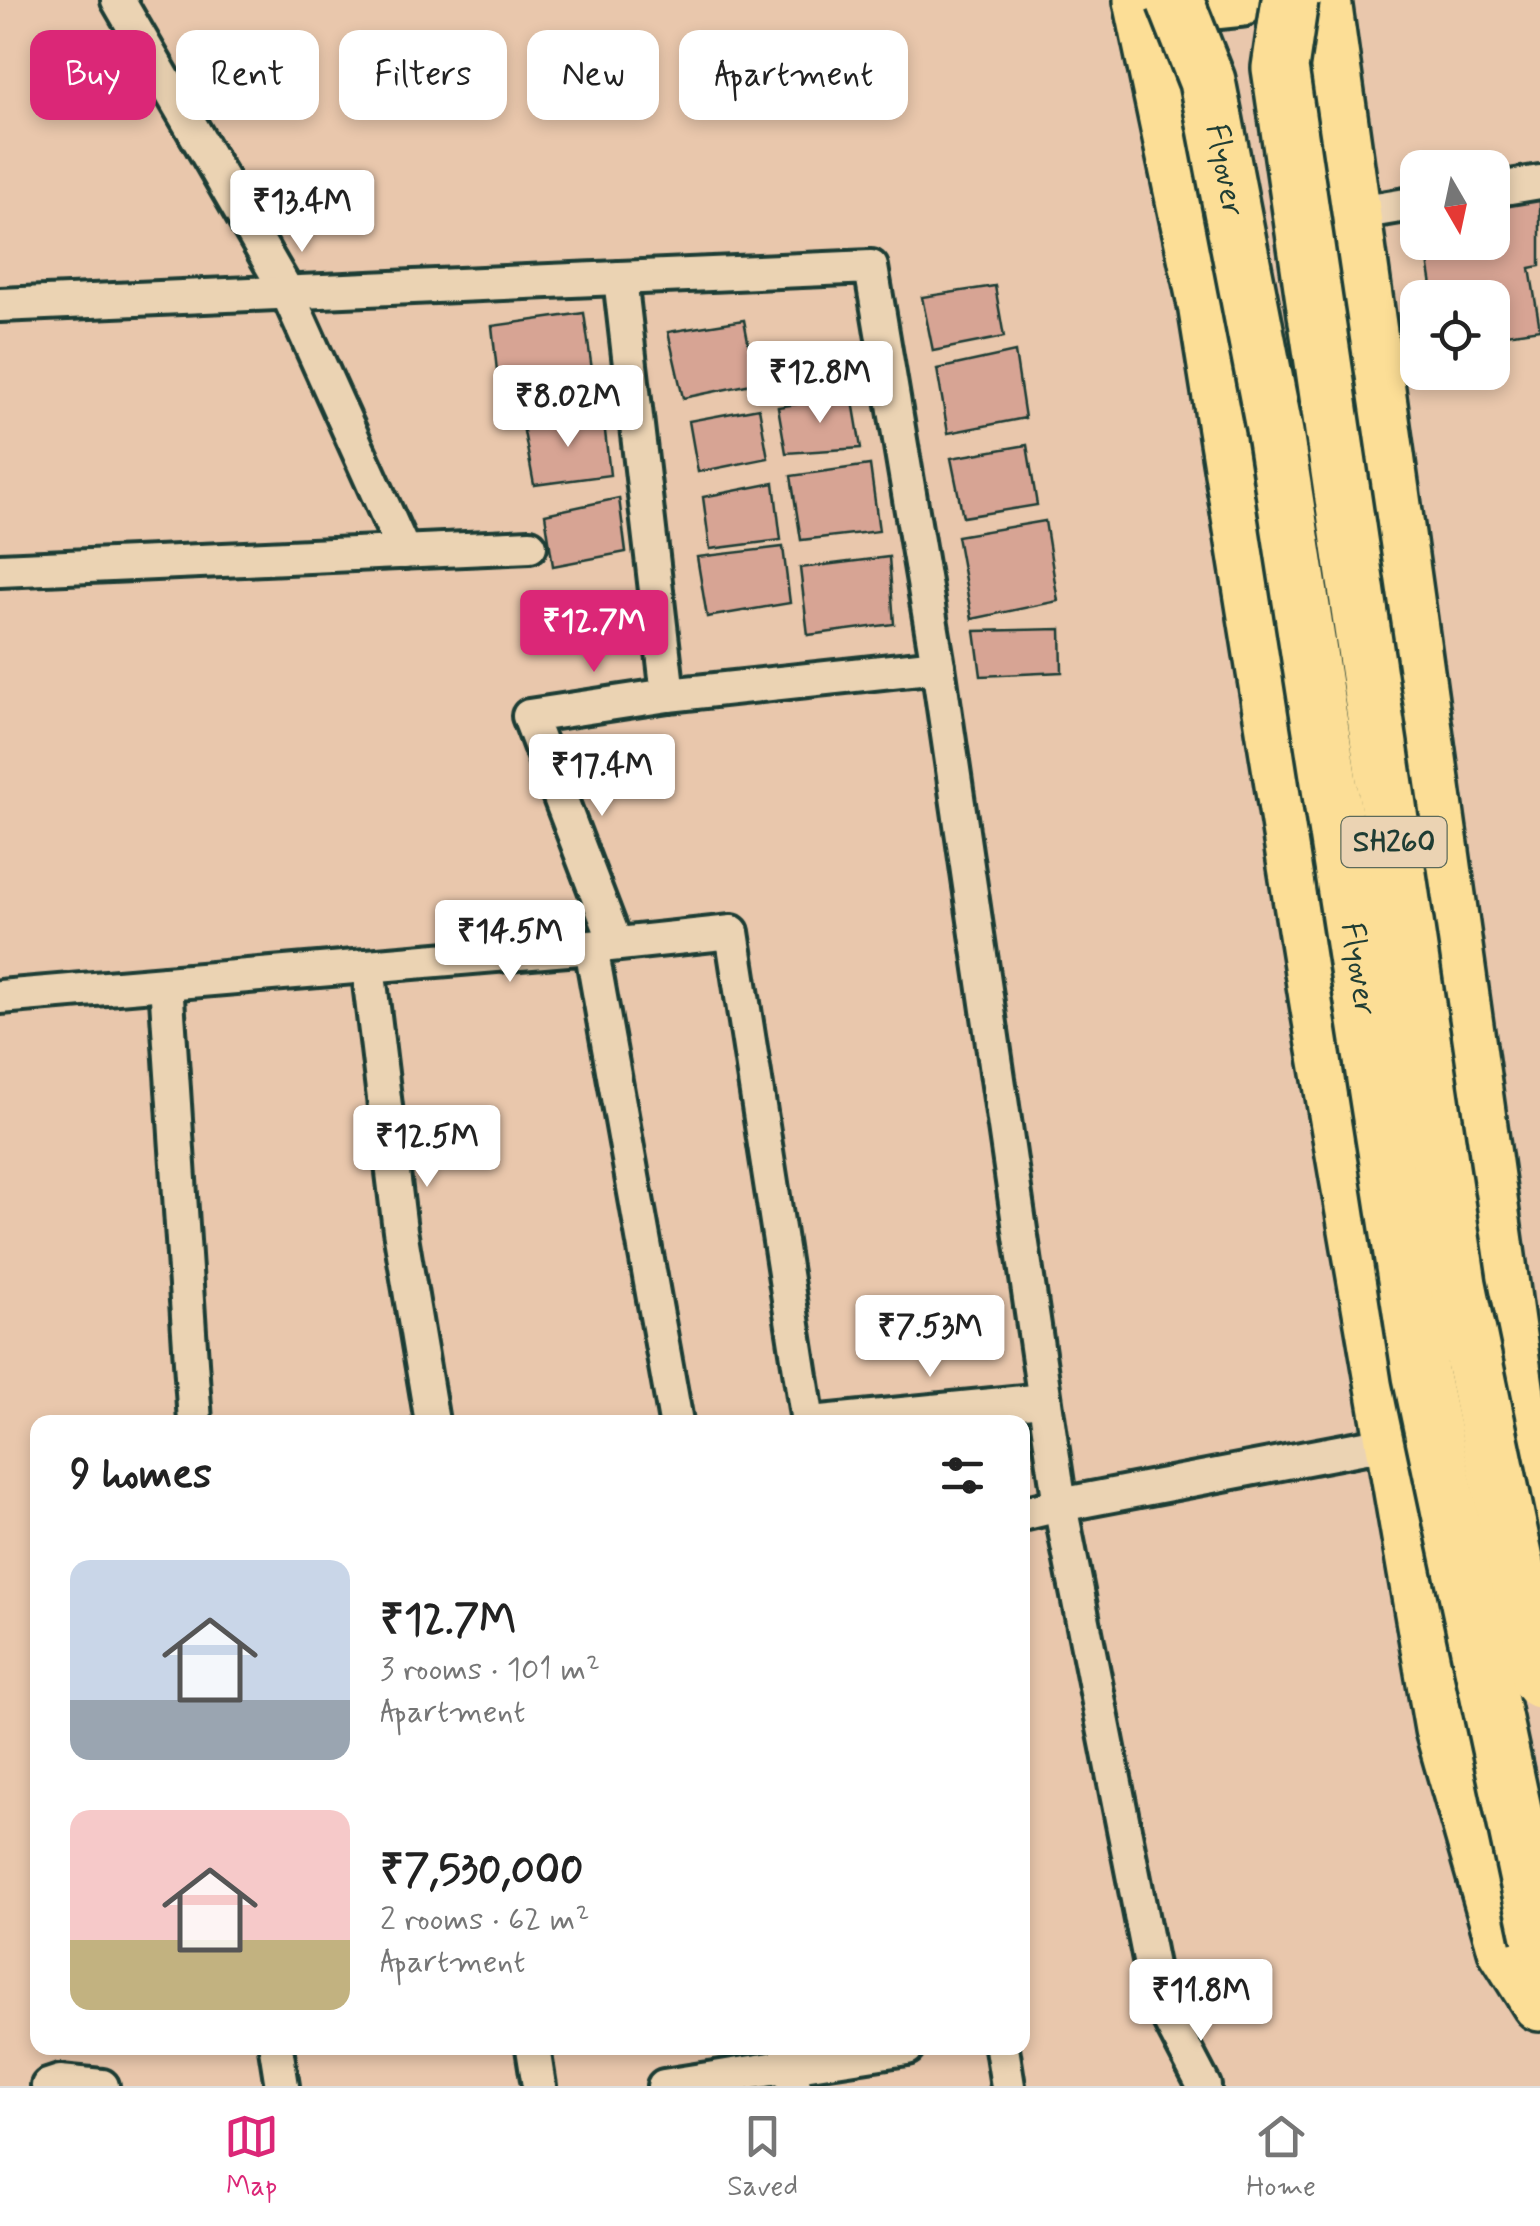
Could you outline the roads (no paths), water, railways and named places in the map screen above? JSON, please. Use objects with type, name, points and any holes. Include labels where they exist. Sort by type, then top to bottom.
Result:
[{"type":"highway","points":[[1142,0],[1206,304],[1391,1440],[1443,1728],[1506,1949],[1540,2002]]},
{"type":"highway","name":"Flyover","points":[[1175,0],[1207,80],[1275,433],[1421,1376],[1540,1937]]},
{"type":"highway","name":"Flyover","points":[[1290,0],[1280,68],[1458,1284],[1540,1680]]},
{"type":"highway","name":"SH260","points":[[1323,0],[1540,1511]]},
{"type":"main road","points":[[1184,0],[1201,4],[1240,0]]},
{"type":"street","points":[[118,0],[286,290],[404,552]]},
{"type":"street","points":[[1510,187],[1540,182]]},
{"type":"street","points":[[1352,214],[1400,206]]},
{"type":"street","points":[[0,305],[871,267],[938,666],[1060,1505],[1157,1996],[1204,2086]]},
{"type":"street","points":[[620,278],[668,695]]},
{"type":"street","points":[[0,570],[530,546]]},
{"type":"street","points":[[675,1415],[604,946],[529,716],[668,695],[938,666]]},
{"type":"street","points":[[0,998],[732,932],[807,1415]]},
{"type":"street","points":[[368,966],[400,1230],[431,1415]]},
{"type":"street","points":[[166,983],[195,1415]]},
{"type":"street","points":[[893,1415],[1044,1400]]},
{"type":"street","points":[[1030,1512],[1391,1440],[1530,1427]]},
{"type":"street","points":[[1165,2011],[1176,2086]]},
{"type":"street","points":[[277,2055],[282,2086]]},
{"type":"street","points":[[534,2055],[539,2086]]},
{"type":"street","points":[[664,2086],[864,2055]]},
{"type":"street","points":[[1003,2055],[1008,2086]]},
{"type":"street","points":[[48,2086],[60,2082],[102,2086]]}]
